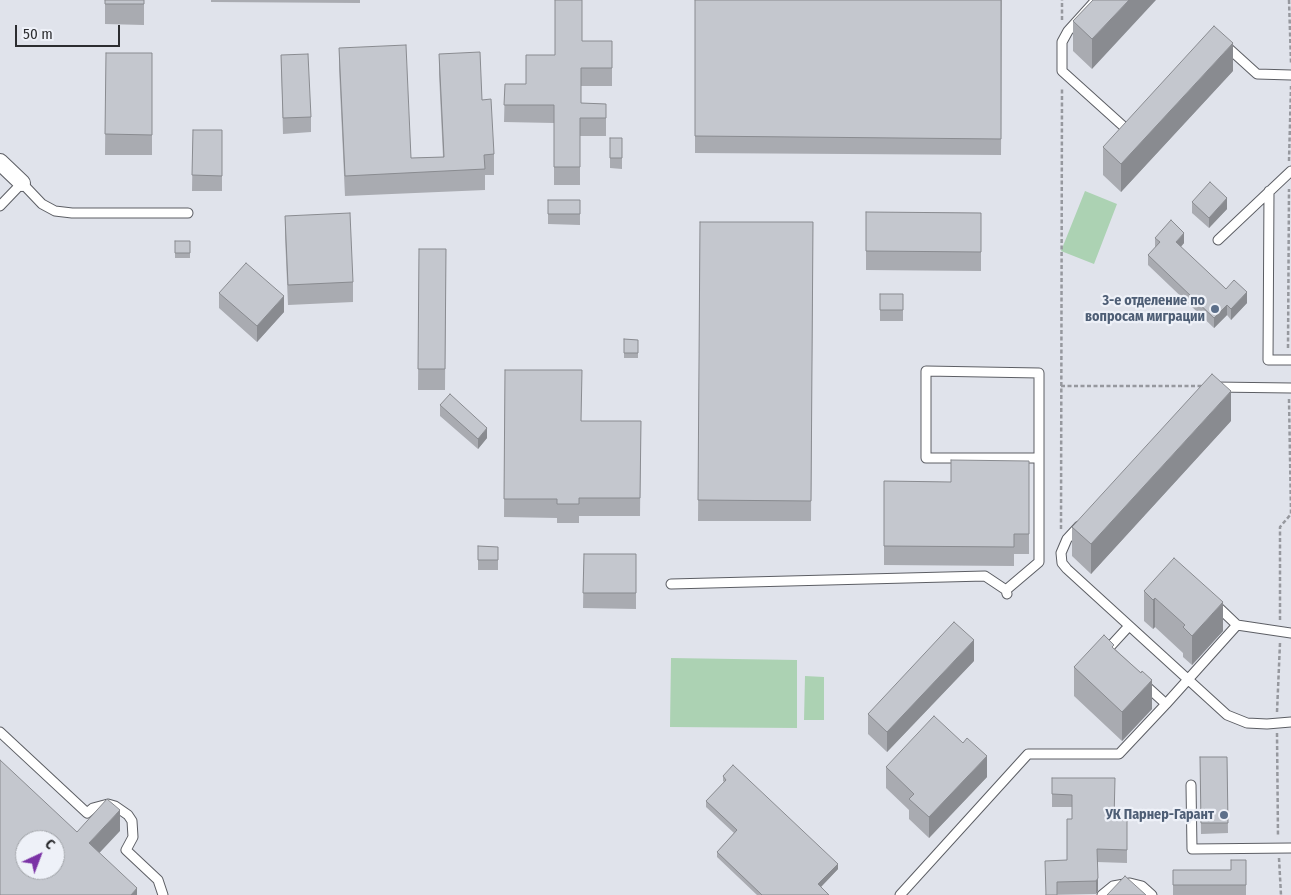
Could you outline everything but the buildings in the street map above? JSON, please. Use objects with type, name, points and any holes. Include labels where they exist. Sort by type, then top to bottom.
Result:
[{"type":"street","points":[[0,162],[22,183]]},
{"type":"lane","points":[[1096,0],[1068,31],[1062,42],[1062,71],[1120,129],[1130,119]]},
{"type":"lane","points":[[1217,38],[1257,74],[1291,74]]},
{"type":"lane","points":[[1218,240],[1290,172]]},
{"type":"lane","points":[[0,206],[22,183],[42,204],[55,211],[188,213]]},
{"type":"lane","points":[[1269,191],[1268,360],[1290,360]]},
{"type":"lane","points":[[670,584],[985,576],[1006,592],[1039,562],[1039,373],[926,371],[926,458],[1038,458]]},
{"type":"lane","points":[[1206,390],[1290,388]]},
{"type":"lane","points":[[1087,517],[1067,539],[1061,553],[1062,563],[1067,569],[1227,716],[1247,723],[1291,722]]},
{"type":"lane","points":[[1209,599],[1237,625],[1291,633]]},
{"type":"lane","points":[[900,895],[1028,754],[1119,754],[1237,625]]},
{"type":"lane","points":[[1113,656],[1107,650],[1129,626]]},
{"type":"lane","points":[[1133,674],[1166,704]]},
{"type":"lane","points":[[0,732],[87,813],[100,805],[108,804],[115,806],[128,815],[132,821],[133,837],[126,850],[158,880],[163,895]]},
{"type":"lane","points":[[1191,785],[1192,849],[1291,848]]},
{"type":"lane","points":[[1102,895],[1113,886],[1130,883],[1142,886],[1152,895]]},
{"type":"path","points":[[1289,0],[1291,74],[1290,360]]},
{"type":"path","points":[[1061,553],[1062,71]]},
{"type":"path","points":[[1061,386],[1206,390]]},
{"type":"path","points":[[1280,527],[1291,514],[1290,388]]},
{"type":"path","points":[[1277,723],[1278,848],[1281,895]]},
{"type":"green space","points":[[1085,191],[1117,204],[1094,264],[1061,251]]},
{"type":"green space","points":[[671,658],[797,660],[797,728],[670,727]]},
{"type":"green space","points":[[805,676],[824,677],[824,720],[804,720]]},
{"type":"place","name":"3-е отделение по вопросам миграции","points":[[1215,309]]},
{"type":"place","name":"УК Парнер-Гарант","points":[[1224,815]]}]
